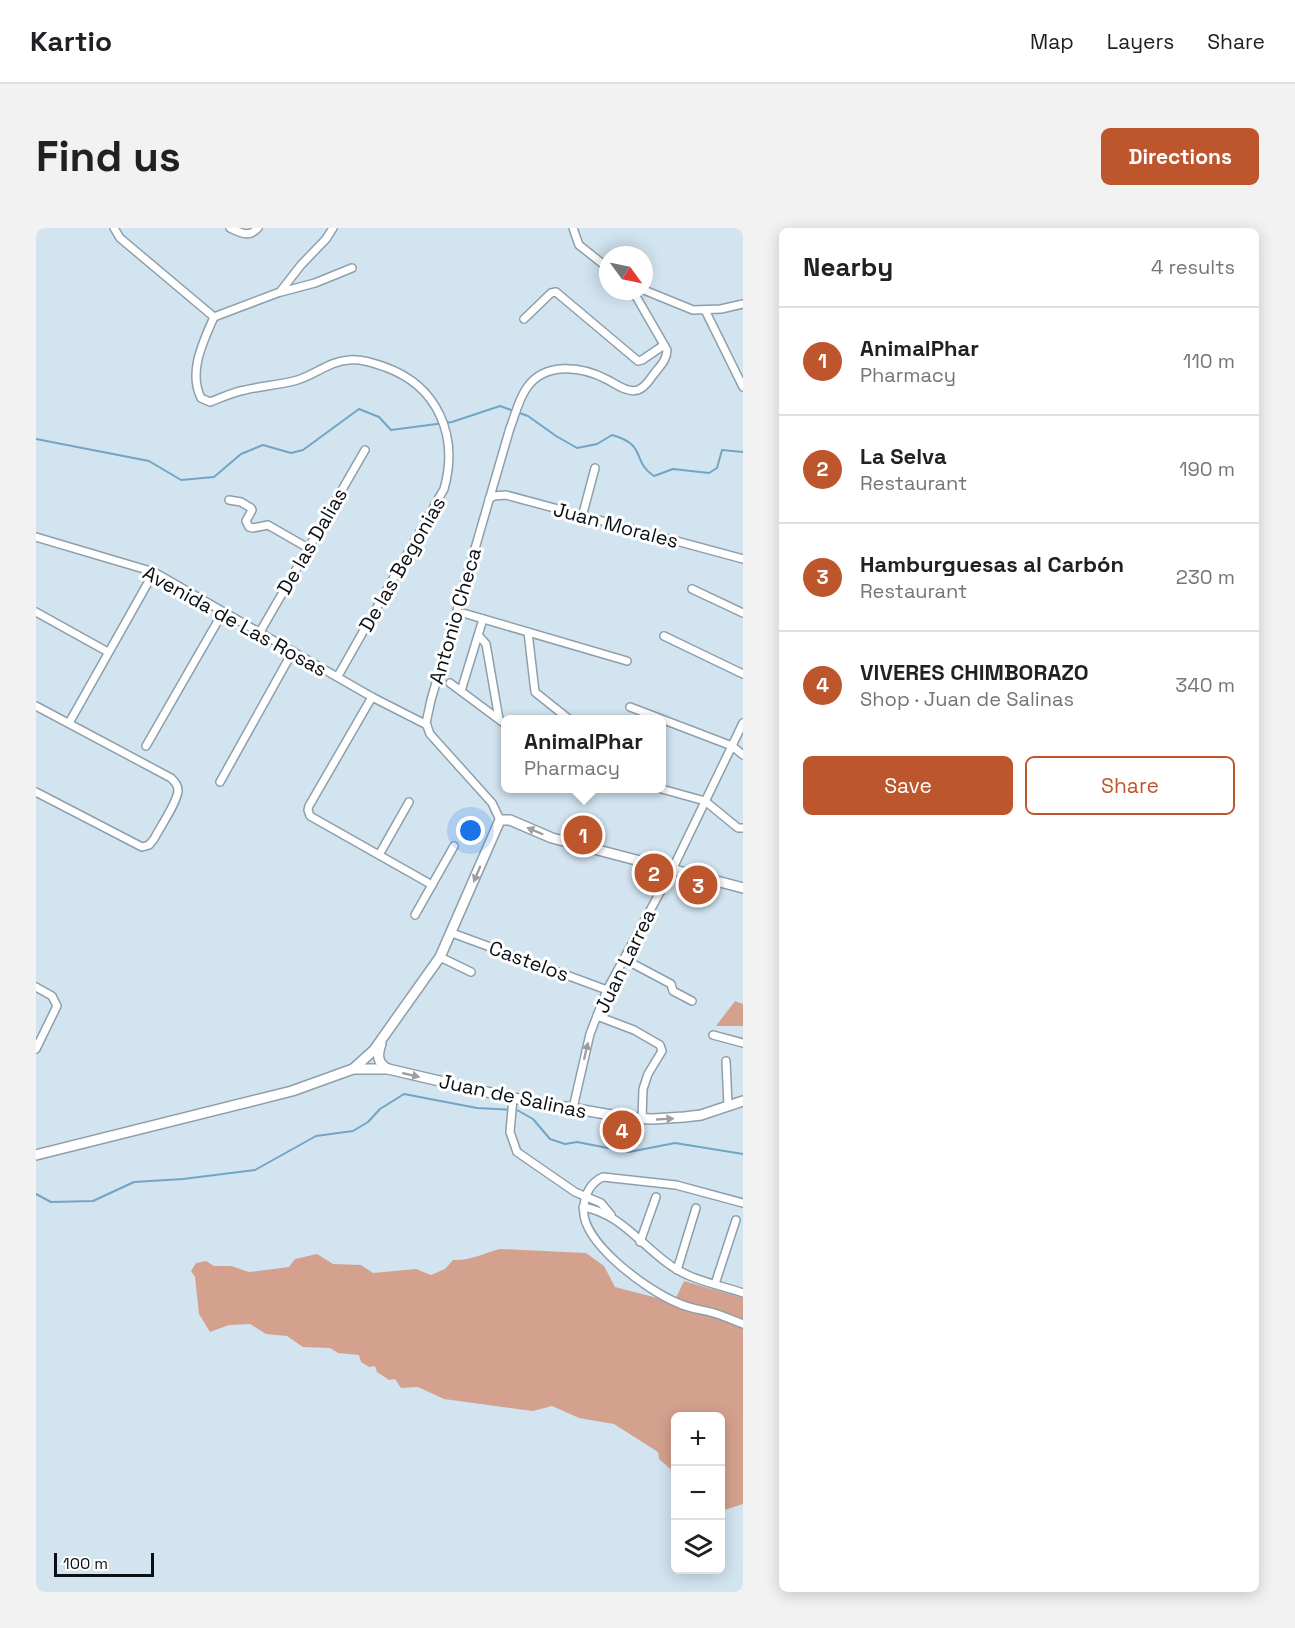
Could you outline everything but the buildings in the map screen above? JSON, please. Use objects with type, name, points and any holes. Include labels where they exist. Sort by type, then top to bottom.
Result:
[{"type":"street","points":[[114,228],[120,238],[214,317],[280,292],[315,284],[352,268]]},
{"type":"street","points":[[230,228],[249,235],[258,228]]},
{"type":"street","points":[[280,292],[333,228]]},
{"type":"street","points":[[573,228],[579,245],[599,261]]},
{"type":"street","points":[[524,319],[554,291],[638,361],[664,345],[638,300]]},
{"type":"street","points":[[653,294],[693,310],[721,309],[743,304]]},
{"type":"street","points":[[705,310],[743,387]]},
{"type":"street","name":"De las Begonias","points":[[214,317],[198,353],[196,388],[201,398],[210,402],[242,390],[295,381],[329,365],[346,360],[360,360],[410,378],[425,392],[440,416],[450,463],[444,489],[338,676]]},
{"type":"street","name":"Antonio Checa","points":[[427,725],[438,672],[510,428],[525,391],[537,377],[556,369],[584,369],[627,390],[636,391],[645,386],[665,360],[667,350],[664,345]]},
{"type":"street","name":"De las Dalias","points":[[260,632],[364,450]]},
{"type":"street","points":[[582,517],[595,468]]},
{"type":"street","name":"Juan Morales","points":[[489,499],[506,495],[743,559]]},
{"type":"street","points":[[228,500],[242,502],[251,508],[246,521],[249,527],[268,525],[308,548]]},
{"type":"street","name":"Avenida de Las Rosas","points":[[36,537],[154,572],[372,697],[427,725]]},
{"type":"street","points":[[69,723],[154,572]]},
{"type":"street","points":[[692,589],[743,613]]},
{"type":"street","points":[[36,612],[108,652]]},
{"type":"street","points":[[146,746],[223,612]]},
{"type":"street","points":[[463,614],[627,661]]},
{"type":"street","points":[[461,691],[483,619]]},
{"type":"street","points":[[528,632],[535,692],[564,715]]},
{"type":"street","points":[[478,636],[486,644],[501,717]]},
{"type":"street","points":[[664,636],[743,674]]},
{"type":"street","points":[[220,782],[293,651]]},
{"type":"street","points":[[438,672],[501,721]]},
{"type":"street","points":[[372,697],[308,810],[310,816],[432,885]]},
{"type":"street","points":[[36,706],[171,778],[177,783],[178,788],[176,797],[154,839],[149,845],[142,847],[36,792]]},
{"type":"street","points":[[630,707],[651,715]]},
{"type":"street","points":[[666,721],[732,746],[743,754]]},
{"type":"street","name":"Juan Larrea","points":[[573,1108],[587,1046],[607,990],[672,870],[743,723]]},
{"type":"street","points":[[388,1069],[380,1064],[378,1059],[384,1036],[440,957],[500,820],[492,803],[430,734],[427,725]]},
{"type":"street","points":[[666,791],[705,801],[738,828],[743,828]]},
{"type":"street","points":[[378,855],[409,802]]},
{"type":"street","points":[[500,820],[510,820],[552,838],[743,888]]},
{"type":"street","points":[[415,915],[454,846]]},
{"type":"street","name":"Castelos","points":[[452,933],[607,990]]},
{"type":"street","points":[[440,957],[471,972]]},
{"type":"street","points":[[624,959],[671,984],[673,991],[692,1001]]},
{"type":"street","points":[[36,987],[52,996],[57,1006],[36,1049]]},
{"type":"street","points":[[597,1016],[634,1030],[660,1045],[662,1051],[648,1074],[643,1089],[642,1119]]},
{"type":"street","points":[[713,1035],[743,1043]]},
{"type":"street","name":"Juan de Salinas","points":[[36,1155],[292,1091],[353,1069],[369,1056],[384,1036]]},
{"type":"street","points":[[726,1062],[728,1106]]},
{"type":"street","name":"Juan de Salinas","points":[[353,1069],[388,1069],[513,1098],[642,1119],[701,1115],[743,1101]]},
{"type":"street","points":[[513,1098],[510,1132],[514,1147],[520,1155],[585,1197],[601,1203],[640,1242],[677,1270],[743,1293]]},
{"type":"street","points":[[743,1203],[676,1185],[603,1177],[593,1182],[585,1197],[583,1207],[585,1225],[597,1243],[606,1253],[659,1295],[681,1305],[717,1314],[743,1324]]},
{"type":"street","points":[[640,1242],[656,1197]]},
{"type":"street","points":[[583,1207],[613,1217]]},
{"type":"street","points":[[677,1270],[696,1208]]},
{"type":"street","points":[[715,1284],[735,1220]]},
{"type":"shaded area","points":[[735,1001],[743,1004],[743,1026],[716,1026]]},
{"type":"shaded area","points":[[500,1249],[586,1253],[604,1266],[615,1287],[669,1301],[675,1300],[684,1281],[743,1298],[743,1504],[725,1510],[725,1412],[671,1412],[671,1470],[659,1459],[658,1452],[614,1424],[579,1418],[552,1406],[533,1411],[444,1399],[418,1387],[401,1388],[395,1379],[389,1380],[377,1372],[375,1366],[369,1367],[361,1362],[359,1355],[338,1353],[330,1348],[303,1347],[287,1336],[266,1334],[250,1324],[229,1325],[210,1332],[199,1314],[195,1277],[191,1271],[196,1263],[206,1261],[214,1266],[231,1266],[249,1272],[289,1267],[295,1259],[317,1254],[333,1264],[361,1265],[373,1273],[416,1269],[431,1275],[445,1269],[453,1260],[471,1258]]},
{"type":"waterway","points":[[36,439],[149,461],[181,480],[214,477],[241,454],[263,445],[291,453],[303,450],[359,409],[379,417],[391,430],[452,422],[500,406],[528,416],[577,448],[597,444],[612,435],[623,439],[635,448],[643,465],[654,476],[673,469],[709,473],[717,468],[722,450],[743,452]]},
{"type":"waterway","points":[[36,1194],[51,1202],[93,1201],[134,1182],[183,1179],[255,1170],[316,1136],[353,1131],[368,1122],[380,1109],[404,1094],[477,1108],[517,1110],[533,1119],[550,1139],[565,1144],[577,1142],[629,1152],[675,1143],[743,1154]]},
{"type":"place","name":"AnimalPhar","points":[[583,835]]},
{"type":"place","name":"La Selva","points":[[654,873]]},
{"type":"place","name":"Hamburguesas al Carbón","points":[[698,885]]},
{"type":"place","name":"VIVERES CHIMBORAZO","points":[[622,1130]]}]
